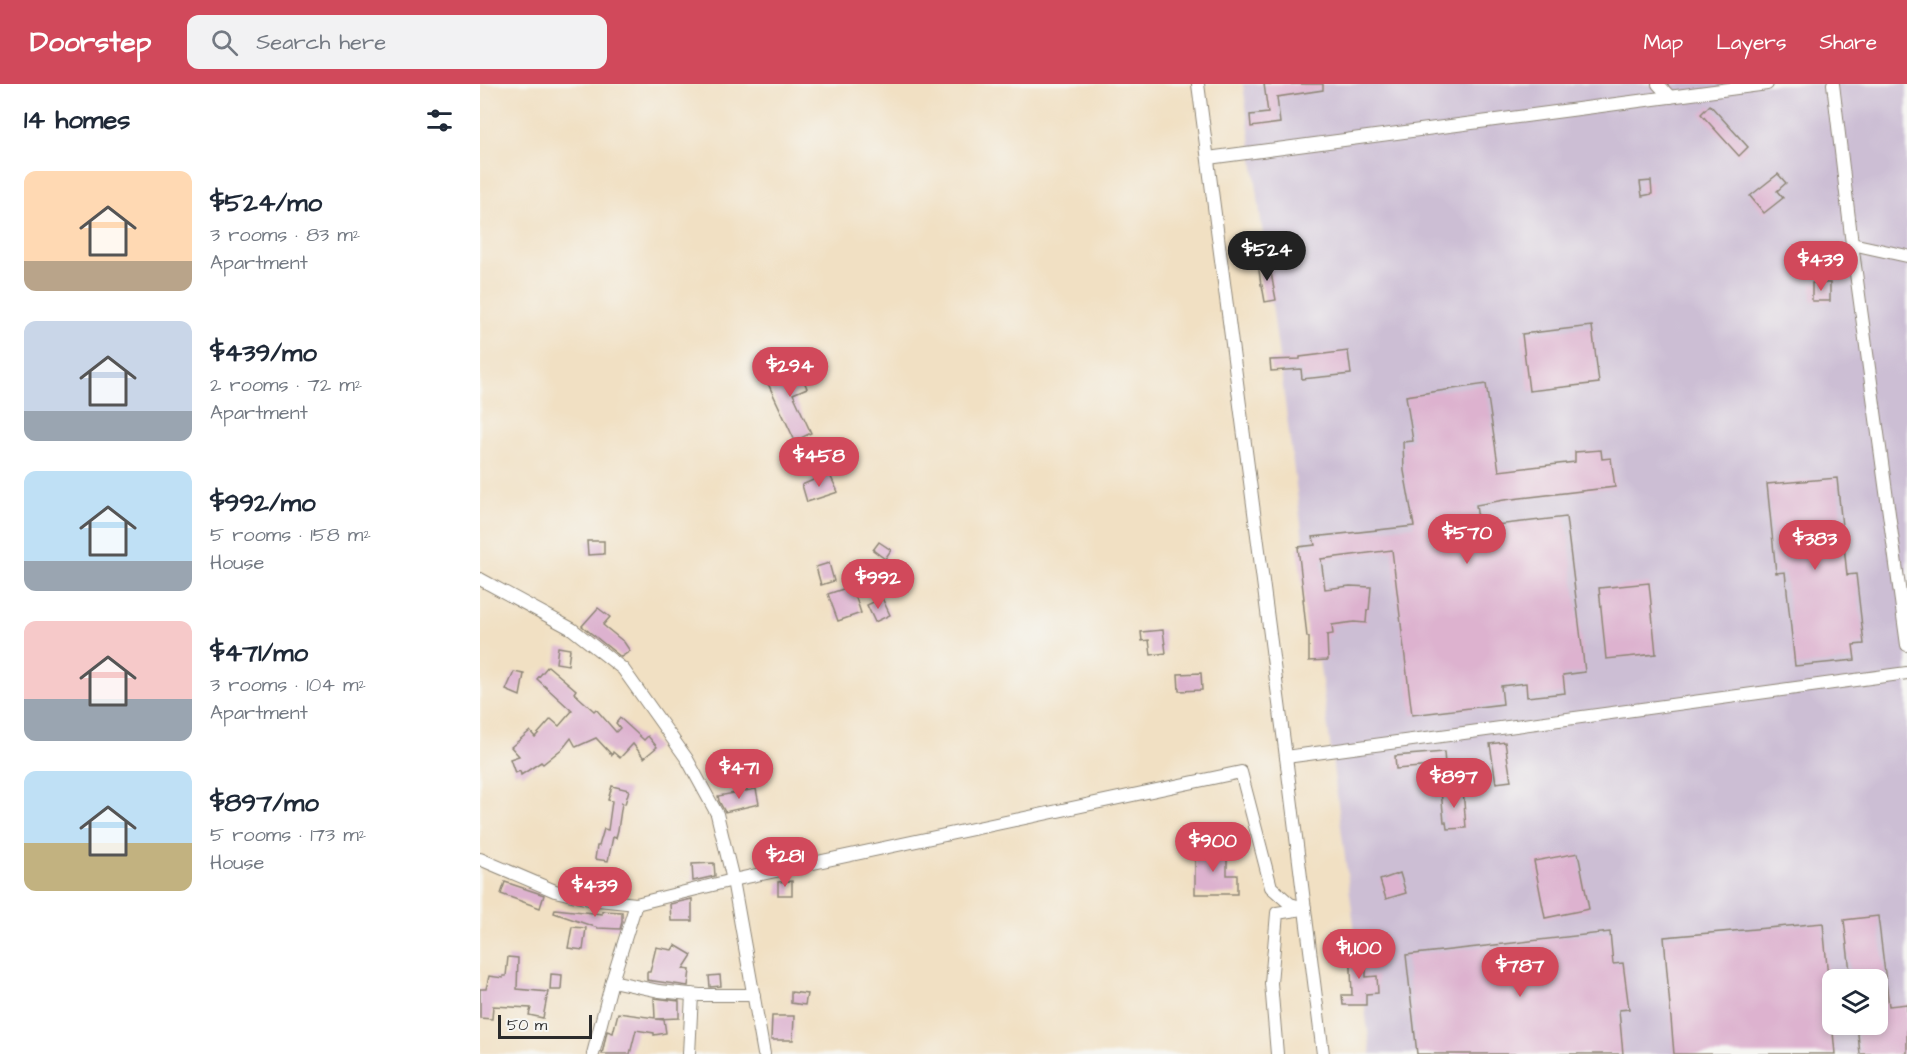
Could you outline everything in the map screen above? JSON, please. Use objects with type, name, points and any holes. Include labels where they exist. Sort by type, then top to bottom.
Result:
[{"type":"street","points":[[1198,84],[1323,1054]]},
{"type":"street","points":[[1659,84],[1670,97]]},
{"type":"street","points":[[1208,158],[1767,84]]},
{"type":"street","points":[[1833,84],[1852,244],[1907,645]]},
{"type":"street","points":[[1852,244],[1907,256]]},
{"type":"street","points":[[480,579],[572,629],[623,669],[687,759],[717,814],[734,880],[764,1054]]},
{"type":"street","points":[[1286,757],[1907,673]]},
{"type":"street","points":[[481,862],[555,891],[589,899],[636,904],[734,880],[1241,772],[1271,887],[1290,904],[1305,908]]},
{"type":"street","points":[[592,1054],[636,904]]},
{"type":"street","points":[[1277,1054],[1271,983],[1277,913],[1305,908]]},
{"type":"street","points":[[612,981],[659,991],[754,995]]},
{"type":"street","points":[[689,1054],[692,994]]},
{"type":"shaded area","points":[[1243,84],[1907,84],[1907,1054],[1371,1054]]},
{"type":"building","points":[[1264,84],[1323,84],[1323,90],[1277,97],[1280,123],[1251,127],[1250,115],[1268,113]]},
{"type":"building","points":[[1710,105],[1748,147],[1739,156],[1701,114]]},
{"type":"building","points":[[1778,174],[1786,183],[1777,191],[1783,198],[1764,213],[1750,196]]},
{"type":"building","points":[[1651,181],[1652,194],[1642,196],[1640,182]]},
{"type":"building","points":[[1269,262],[1276,300],[1265,302],[1258,263]]},
{"type":"building","points":[[1812,283],[1830,283],[1830,301],[1812,301]]},
{"type":"building","points":[[1592,326],[1599,383],[1529,391],[1522,334]]},
{"type":"building","points":[[1348,351],[1351,374],[1302,379],[1301,369],[1271,371],[1270,360],[1300,359],[1300,357]]},
{"type":"building","points":[[796,363],[807,388],[793,394],[811,433],[795,441],[765,377]]},
{"type":"building","points":[[1486,384],[1499,471],[1575,462],[1575,452],[1601,450],[1602,459],[1611,458],[1615,487],[1476,505],[1479,527],[1566,517],[1585,672],[1563,675],[1565,693],[1527,697],[1526,683],[1501,686],[1503,704],[1412,715],[1392,550],[1321,559],[1325,589],[1350,586],[1371,587],[1369,610],[1367,610],[1366,623],[1332,625],[1333,634],[1327,635],[1328,660],[1309,661],[1309,637],[1307,637],[1298,547],[1315,545],[1313,537],[1414,526],[1404,471],[1403,442],[1413,441],[1406,396]]},
{"type":"building","points":[[829,473],[838,492],[807,502],[802,485]]},
{"type":"building","points":[[1837,478],[1847,575],[1856,574],[1864,644],[1853,645],[1855,660],[1795,666],[1785,572],[1776,573],[1767,484]]},
{"type":"building","points":[[587,541],[604,541],[604,554],[588,555]]},
{"type":"building","points":[[879,542],[891,550],[885,559],[873,550]]},
{"type":"building","points":[[829,563],[834,581],[821,585],[816,567]]},
{"type":"building","points":[[1649,583],[1656,654],[1606,659],[1599,588]]},
{"type":"building","points":[[852,586],[861,613],[838,621],[828,594]]},
{"type":"building","points":[[882,598],[890,615],[875,622],[867,605]]},
{"type":"building","points":[[598,608],[610,617],[603,625],[624,642],[630,651],[621,657],[582,626]]},
{"type":"building","points":[[1163,630],[1166,653],[1151,655],[1149,640],[1142,641],[1141,632]]},
{"type":"building","points":[[558,647],[570,649],[568,665],[556,663]]},
{"type":"building","points":[[548,666],[576,690],[574,693],[594,711],[596,709],[616,732],[620,728],[616,723],[620,718],[644,740],[648,736],[657,747],[644,758],[633,744],[620,758],[613,752],[612,755],[596,738],[576,747],[571,738],[564,747],[543,764],[541,762],[521,775],[520,771],[515,773],[510,759],[519,756],[511,747],[530,731],[535,737],[551,719],[559,726],[572,711],[537,679]]},
{"type":"building","points":[[514,672],[524,674],[520,696],[506,690]]},
{"type":"building","points":[[1201,673],[1202,690],[1179,691],[1178,674]]},
{"type":"building","points":[[1505,742],[1511,781],[1496,783],[1490,744]]},
{"type":"building","points":[[1444,752],[1445,765],[1396,769],[1395,756]]},
{"type":"building","points":[[612,786],[629,790],[625,804],[622,803],[618,830],[616,838],[613,837],[608,861],[595,859],[597,846],[599,846],[604,829],[608,830],[612,801],[608,800]]},
{"type":"building","points":[[756,789],[759,804],[725,812],[719,801],[718,796]]},
{"type":"building","points":[[1463,789],[1466,828],[1447,829],[1446,822],[1444,822],[1441,791]]},
{"type":"building","points":[[1195,850],[1227,850],[1227,875],[1237,875],[1237,894],[1195,894]]},
{"type":"building","points":[[1578,853],[1589,909],[1545,918],[1534,861]]},
{"type":"building","points":[[714,863],[715,876],[693,881],[692,864]]},
{"type":"building","points":[[1400,873],[1406,893],[1386,899],[1380,880]]},
{"type":"building","points":[[792,881],[792,895],[778,895],[778,882]]},
{"type":"building","points":[[505,882],[544,895],[540,908],[501,894]]},
{"type":"building","points":[[692,899],[692,921],[671,921],[670,904]]},
{"type":"building","points":[[555,909],[602,914],[602,911],[622,912],[622,922],[620,929],[598,928],[554,913]]},
{"type":"building","points":[[1878,916],[1884,969],[1850,969],[1844,920]]},
{"type":"building","points":[[1823,923],[1827,969],[1822,969],[1822,1035],[1833,1035],[1835,1054],[1674,1054],[1664,937]]},
{"type":"building","points":[[572,927],[586,928],[583,950],[568,948]]},
{"type":"building","points":[[1610,932],[1613,964],[1623,963],[1629,1009],[1619,1010],[1623,1054],[1417,1054],[1406,955]]},
{"type":"building","points":[[1360,943],[1363,966],[1366,966],[1366,977],[1377,976],[1378,993],[1366,994],[1366,1005],[1343,1005],[1342,995],[1352,995],[1350,944]]},
{"type":"building","points":[[675,945],[692,955],[683,969],[690,970],[688,986],[647,980],[647,972],[650,972],[656,947],[672,950]]},
{"type":"building","points":[[508,957],[518,958],[517,989],[548,992],[543,1018],[529,1015],[531,1008],[493,1006],[492,1019],[480,1018],[480,989],[486,989],[489,976],[503,978],[506,976]]},
{"type":"building","points":[[551,974],[562,975],[561,990],[550,990]]},
{"type":"building","points":[[720,975],[721,986],[710,987],[709,976]]},
{"type":"building","points":[[791,992],[807,994],[805,1005],[791,1003]]},
{"type":"building","points":[[654,998],[679,1001],[679,1018],[656,1019],[664,1020],[666,1033],[654,1035],[654,1033],[636,1030],[630,1054],[602,1054],[607,1031],[613,1033],[618,1013],[655,1018]]},
{"type":"building","points":[[1888,998],[1889,1006],[1907,1004],[1907,1054],[1860,1054],[1858,1035],[1888,1035]]},
{"type":"building","points":[[772,1016],[794,1016],[793,1040],[771,1040]]}]
